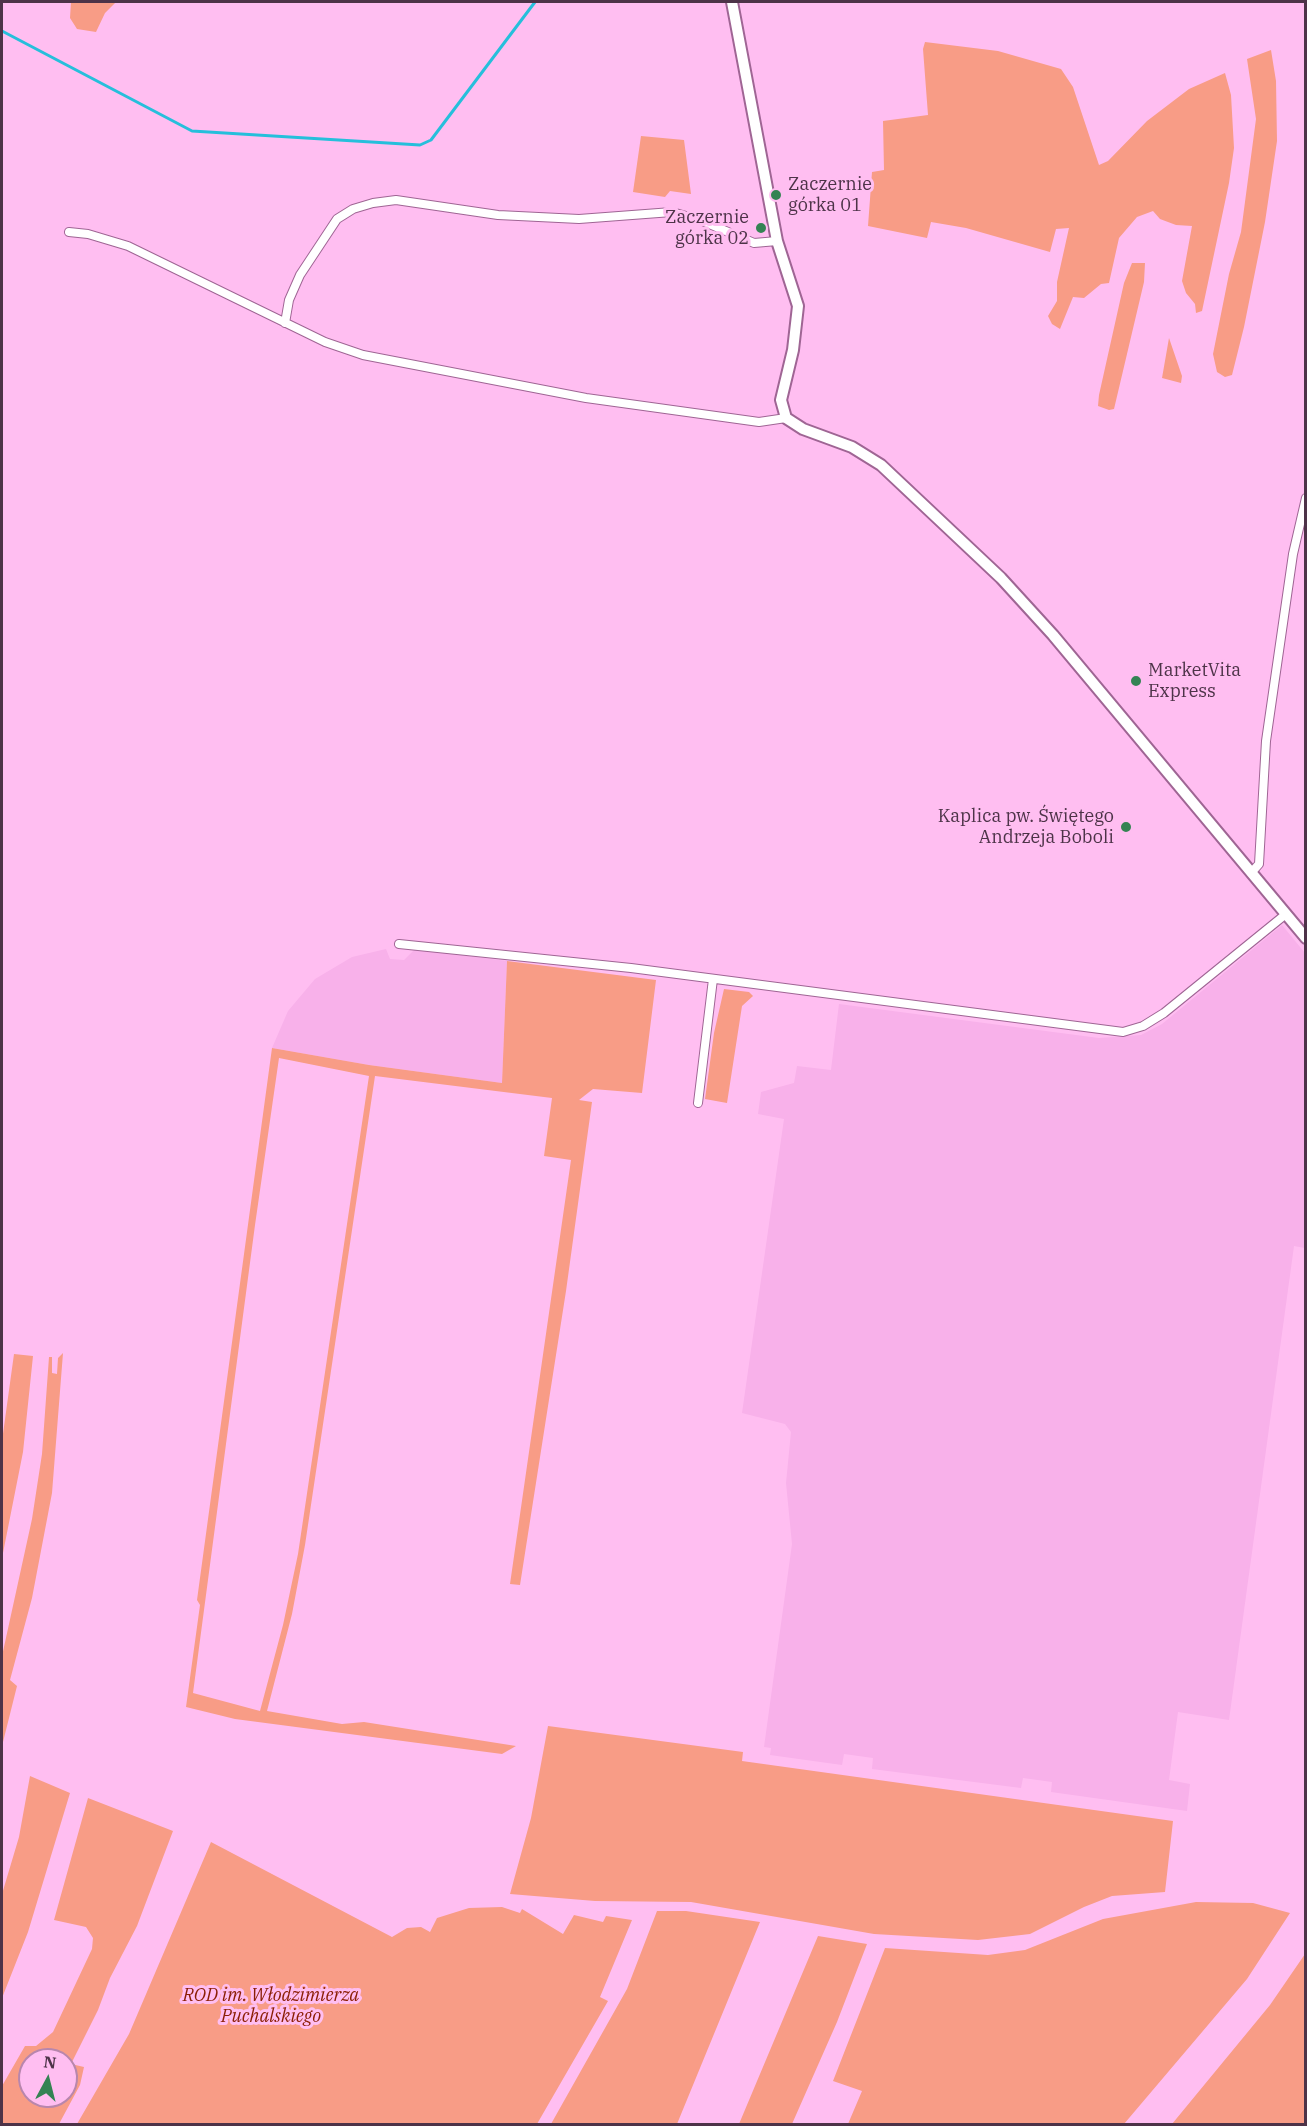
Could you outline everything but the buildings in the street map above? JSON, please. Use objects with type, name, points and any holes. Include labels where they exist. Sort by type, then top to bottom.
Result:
[{"type":"street","points":[[732,2],[777,241],[798,306],[793,350],[781,400],[786,418]]},
{"type":"street","points":[[285,323],[289,300],[300,275],[337,219],[353,209],[373,202],[396,200],[498,215],[579,219],[672,212],[700,220],[754,243],[777,241]]},
{"type":"street","points":[[69,232],[88,234],[128,246],[325,342],[363,355],[553,392],[759,422],[786,418],[803,429],[852,447],[881,465],[958,536],[1053,635],[1305,938]]},
{"type":"street","points":[[1251,873],[1259,864],[1266,741],[1293,554],[1305,498]]},
{"type":"street","points":[[399,944],[640,969],[1123,1032],[1143,1026],[1164,1013],[1286,914]]},
{"type":"street","points":[[698,1103],[713,979]]},
{"type":"shaded area","points":[[1282,925],[1305,953],[1305,1248],[1294,1246],[1229,1720],[1178,1712],[1169,1780],[1190,1784],[1187,1811],[1051,1792],[1052,1782],[1023,1778],[1021,1788],[872,1769],[873,1758],[844,1754],[842,1765],[770,1755],[771,1748],[764,1747],[792,1544],[786,1483],[791,1432],[785,1424],[742,1413],[784,1119],[758,1114],[761,1092],[794,1083],[797,1066],[831,1070],[839,1004],[1099,1038],[1141,1035],[1162,1024]]},
{"type":"shaded area","points":[[386,949],[390,959],[404,960],[415,949],[507,961],[502,1083],[369,1065],[272,1048],[288,1011],[315,979],[352,957]]},
{"type":"green space","points":[[71,2],[116,2],[105,13],[96,32],[77,29],[70,18]]},
{"type":"green space","points":[[925,42],[998,51],[1061,69],[1073,87],[1099,165],[1108,161],[1147,121],[1189,89],[1225,73],[1231,95],[1234,148],[1229,183],[1202,311],[1196,313],[1195,304],[1186,293],[1182,281],[1192,226],[1176,225],[1160,219],[1153,211],[1137,217],[1119,238],[1109,283],[1101,284],[1084,298],[1073,297],[1060,329],[1052,324],[1048,316],[1057,301],[1057,282],[1069,228],[1056,229],[1050,252],[966,228],[931,222],[927,238],[868,226],[872,172],[884,170],[883,121],[928,115],[923,49]]},
{"type":"green space","points":[[1271,50],[1276,81],[1277,141],[1265,222],[1244,327],[1232,375],[1225,377],[1217,372],[1213,354],[1229,274],[1241,232],[1256,119],[1247,59]]},
{"type":"green space","points":[[641,136],[684,140],[691,194],[670,191],[665,197],[633,192]]},
{"type":"green space","points":[[1132,263],[1145,263],[1144,282],[1114,409],[1109,410],[1098,406],[1099,395],[1124,283]]},
{"type":"green space","points":[[1169,338],[1182,376],[1181,383],[1162,378]]},
{"type":"green space","points":[[507,961],[656,980],[642,1093],[593,1089],[579,1100],[592,1102],[566,1291],[520,1585],[510,1584],[571,1160],[544,1156],[552,1098],[375,1076],[305,1545],[292,1614],[267,1711],[342,1724],[364,1722],[516,1746],[502,1754],[235,1719],[186,1707],[200,1605],[197,1600],[272,1048],[369,1065],[502,1083]],"holes":[[[279,1058],[369,1076],[298,1554],[283,1625],[260,1711],[193,1693]]]},
{"type":"green space","points":[[724,989],[749,992],[753,996],[742,1006],[727,1103],[705,1099],[714,1033]]},
{"type":"green space","points":[[63,1353],[52,1493],[32,1598],[10,1680],[17,1686],[2,1746],[2,1656],[32,1519],[42,1454],[49,1357],[52,1357],[52,1373],[57,1374],[58,1358]]},
{"type":"green space","points":[[14,1354],[33,1356],[23,1452],[2,1558],[2,1441]]},
{"type":"green space","points":[[548,1726],[743,1752],[742,1761],[1173,1821],[1165,1892],[1112,1896],[1030,1934],[978,1940],[874,1934],[691,1902],[595,1901],[510,1894],[531,1818]]},
{"type":"green space","points":[[30,1776],[70,1793],[28,1932],[2,1998],[2,1894],[19,1837]]},
{"type":"green space","points":[[88,1798],[173,1831],[137,1926],[110,1978],[98,2010],[78,2050],[78,2048],[24,2048],[36,2046],[53,2032],[92,1949],[93,1938],[86,1927],[54,1920]]},
{"type":"green space","name":"ROD im. Włodzimierza Puchalskiego","points":[[211,1842],[392,1937],[407,1928],[421,1927],[430,1932],[437,1918],[469,1908],[502,1907],[520,1913],[522,1909],[563,1934],[574,1915],[603,1922],[606,1916],[632,1920],[600,1997],[608,2001],[537,2124],[77,2124],[129,2034]]},
{"type":"green space","points":[[1196,1902],[1253,1903],[1290,1913],[1247,1979],[1124,2124],[848,2124],[862,2091],[833,2081],[885,1948],[988,1955],[1025,1950],[1103,1919]]},
{"type":"green space","points":[[657,1911],[686,1911],[760,1922],[677,2124],[551,2124],[627,1989]]},
{"type":"green space","points":[[818,1936],[867,1944],[837,2022],[792,2124],[739,2124]]},
{"type":"green space","points":[[1305,1954],[1305,2124],[1172,2124],[1270,2005]]},
{"type":"green space","points":[[18,2058],[18,2108],[68,2108],[59,2124],[2,2124],[2,2086]]},
{"type":"green space","points":[[78,2066],[84,2067],[78,2089]]},
{"type":"waterway","points":[[2,31],[192,131],[420,145],[431,140],[535,2]]},
{"type":"place","name":"Zaczernie górka 01","points":[[776,195]]},
{"type":"place","name":"Zaczernie górka 02","points":[[761,228]]},
{"type":"place","name":"MarketVita Express","points":[[1136,681]]},
{"type":"place","name":"Kaplica pw. Świętego Andrzeja Boboli","points":[[1126,827]]}]
